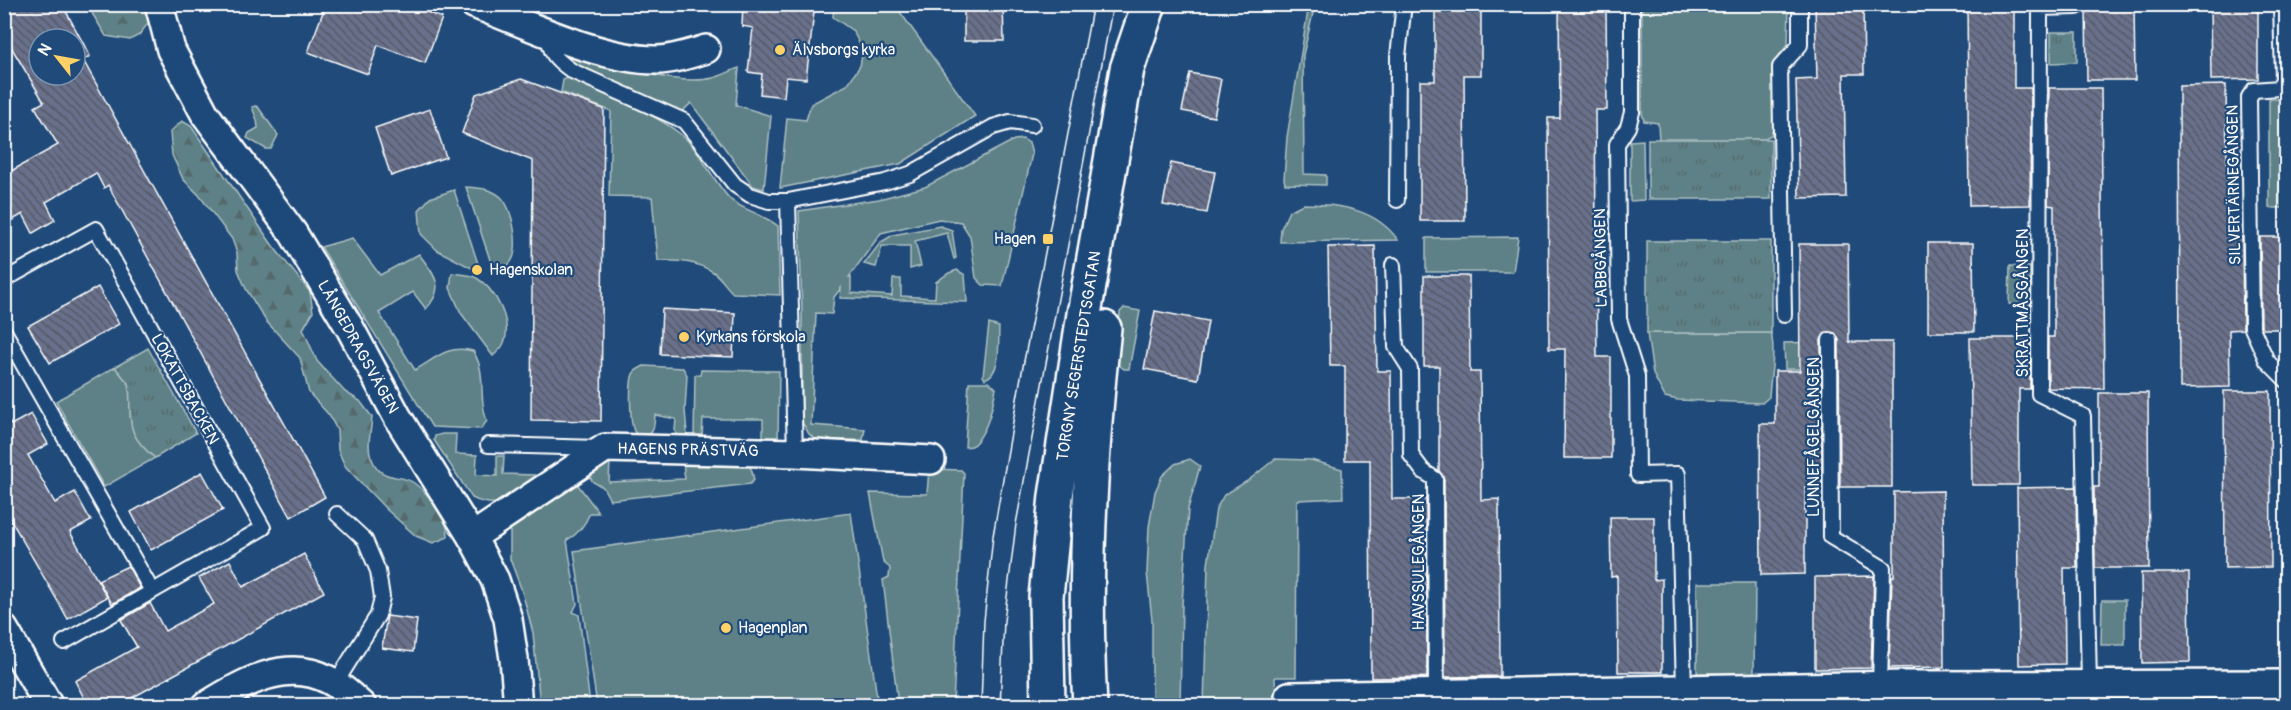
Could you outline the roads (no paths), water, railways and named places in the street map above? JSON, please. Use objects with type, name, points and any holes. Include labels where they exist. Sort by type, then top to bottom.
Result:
[{"type":"street","name":"LÅNGEDRAGSVÄGEN","points":[[159,4],[171,50],[205,114],[292,233],[350,328],[398,418],[472,537],[495,580],[507,619],[514,659],[518,705]]},
{"type":"street","points":[[474,4],[548,32],[628,58],[658,60],[706,49]]},
{"type":"street","name":"TORGNY SEGERSTEDTSGATAN","points":[[1048,705],[1046,597],[1056,496],[1084,314],[1127,69],[1148,8]]},
{"type":"street","name":"TORGNY SEGERSTEDTSGATAN","points":[[1090,705],[1087,592],[1089,500],[1096,399],[1108,299],[1148,72],[1148,8]]},
{"type":"street","name":"HAGENS PRÄSTVÄG","points":[[472,537],[604,448],[795,453],[931,460]]},
{"type":"street","points":[[4,629],[49,705]]},
{"type":"street","points":[[206,705],[262,676],[298,670],[315,674],[335,684],[362,705]]},
{"type":"street","points":[[1289,696],[1684,689],[1824,696],[1880,685],[2286,684]]},
{"type":"lane","points":[[1397,200],[1398,56],[1404,4]]},
{"type":"lane","name":"LABBGÅNGEN","points":[[1632,4],[1632,112],[1628,127],[1617,144],[1619,319],[1637,376],[1638,475],[1678,474],[1684,689]]},
{"type":"lane","points":[[1784,315],[1780,67],[1800,45],[1800,4]]},
{"type":"lane","name":"SKRATTMÅSGÅNGEN","points":[[2077,4],[2077,7],[2040,8],[2039,394],[2083,416],[2089,683]]},
{"type":"lane","name":"SILVERTÄRNEGÅNGEN","points":[[2281,4],[2283,79],[2280,88],[2254,90],[2249,97],[2252,328],[2267,361],[2286,380]]},
{"type":"lane","points":[[548,32],[549,50],[558,61],[572,71],[684,122],[735,185],[750,195],[769,201],[788,201],[885,182],[910,174],[993,127],[1010,122],[1032,125]]},
{"type":"lane","points":[[788,201],[795,453]]},
{"type":"lane","name":"LOKATTSBACKEN","points":[[4,280],[96,229],[263,528],[64,642]]},
{"type":"lane","name":"HAVSSULEGÅNGEN","points":[[1394,266],[1396,347],[1410,369],[1411,455],[1423,471],[1435,479],[1436,693]]},
{"type":"lane","points":[[4,331],[152,591]]},
{"type":"lane","name":"LUNNEFÅGELGÅNGEN","points":[[1830,340],[1832,537],[1882,568],[1880,685]]},
{"type":"lane","points":[[488,445],[604,448]]},
{"type":"lane","points":[[335,684],[378,615],[382,597],[378,571],[365,540],[337,514]]},
{"type":"tram line","points":[[981,706],[984,621],[993,536],[1020,382],[1093,4]]},
{"type":"tram line","points":[[1000,706],[1004,621],[1016,524],[1113,4]]},
{"type":"place","name":"Älvsborgs kyrka","points":[[780,50]]},
{"type":"place","name":"Hagen","points":[[1048,239]]},
{"type":"place","name":"Hagenskolan","points":[[477,270]]},
{"type":"place","name":"Kyrkans förskola","points":[[684,337]]},
{"type":"place","name":"Hagenplan","points":[[726,628]]}]
